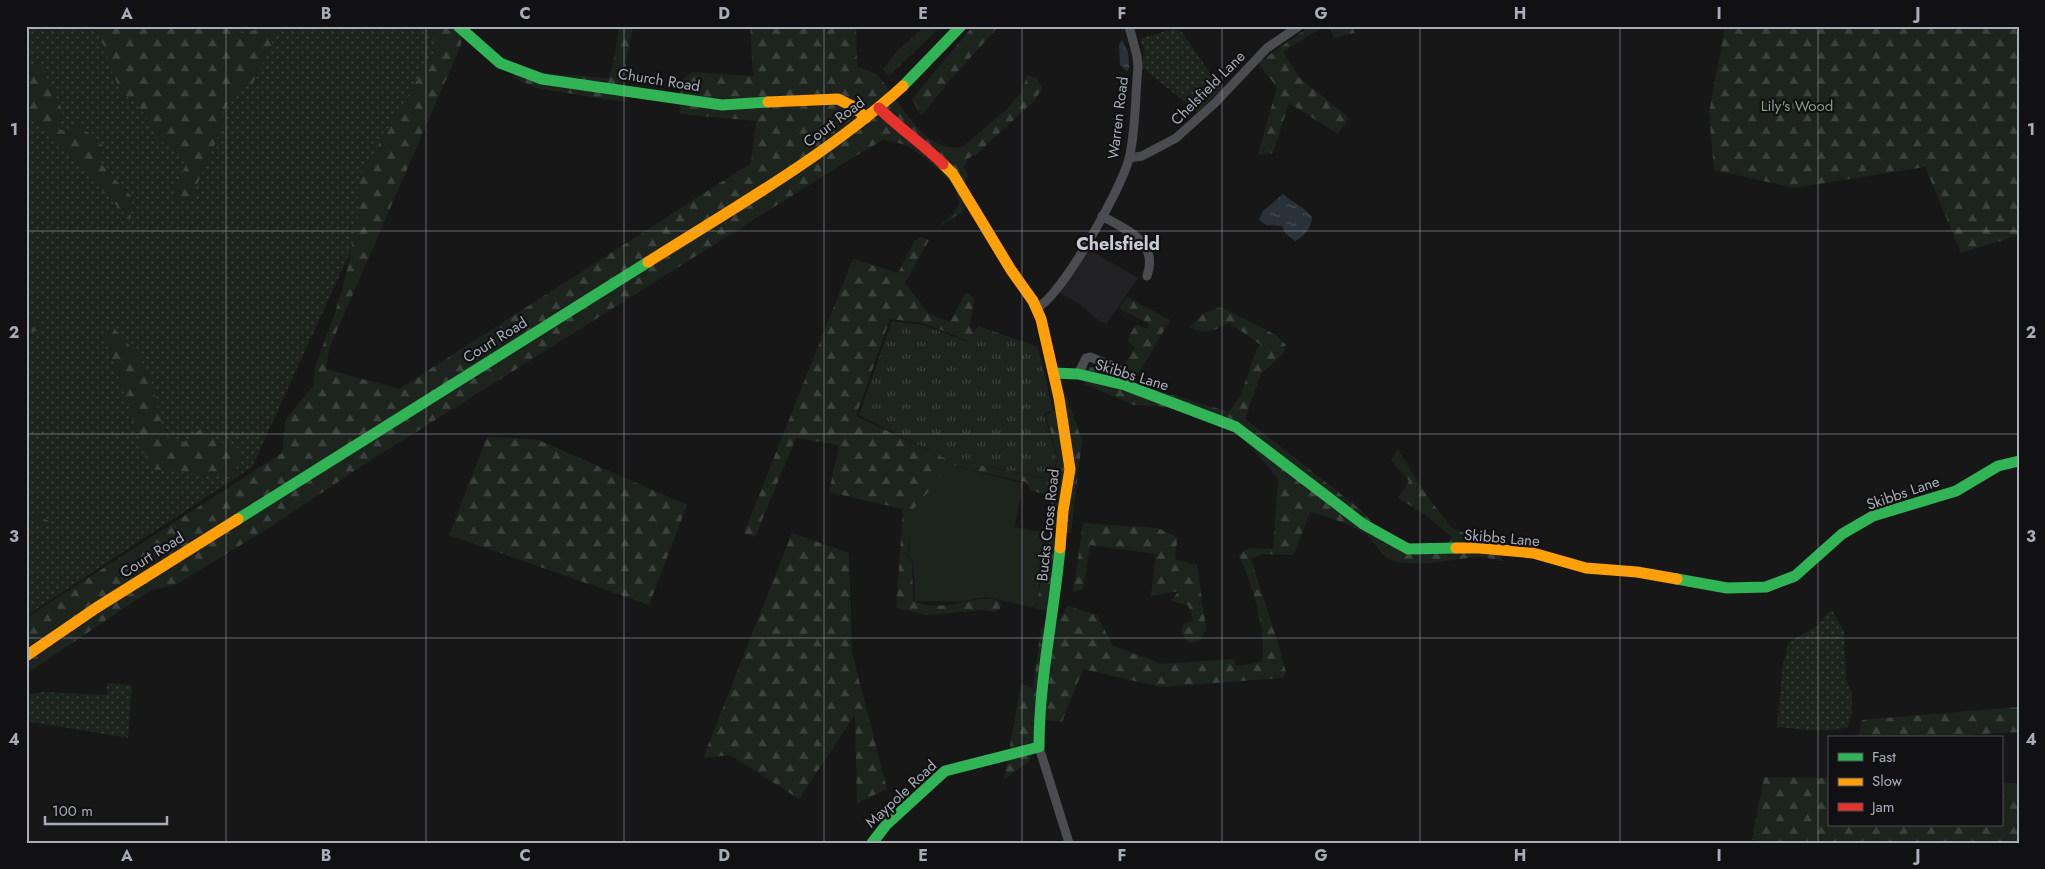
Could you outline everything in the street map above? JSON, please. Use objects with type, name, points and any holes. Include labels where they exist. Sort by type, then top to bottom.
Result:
[{"type":"street","name":"Church Road","points":[[458,26],[500,63],[542,78],[722,105],[780,100],[838,99],[854,107],[866,118]]},
{"type":"street","name":"Court Road","points":[[26,656],[96,608],[824,150],[879,108],[914,78],[961,26]]},
{"type":"street","name":"Warren Road","points":[[1037,308],[1045,302],[1066,276],[1118,187],[1129,158],[1138,67],[1129,26]]},
{"type":"street","name":"Chelsfield Lane","points":[[1129,158],[1148,153],[1186,131],[1267,48],[1299,26]]},
{"type":"street","points":[[879,108],[896,125],[930,151],[953,174],[1014,276],[1037,308]]},
{"type":"street","points":[[1102,216],[1134,234],[1143,243],[1150,260],[1147,276]]},
{"type":"street","name":"Bucks Cross Road","points":[[1037,308],[1054,373],[1070,470],[1063,511],[1056,595],[1038,717],[1039,747]]},
{"type":"street","points":[[1078,374],[1086,358],[1090,357],[1113,366]]},
{"type":"street","name":"Skibbs Lane","points":[[1054,373],[1078,374],[1125,385],[1236,427],[1363,524],[1408,550],[1480,548],[1533,553],[1586,568],[1637,572],[1727,588],[1766,587],[1795,576],[1842,534],[1873,516],[1956,491],[1998,466],[2019,461]]},
{"type":"street","points":[[1039,747],[1069,843]]},
{"type":"street","name":"Maypole Road","points":[[872,843],[886,825],[945,771],[1039,747]]},
{"type":"shaded area","points":[[1089,249],[1138,278],[1106,324],[1100,322],[1078,303],[1060,293]]},
{"type":"green space","points":[[26,26],[433,26],[448,38],[252,467],[26,616]]},
{"type":"green space","points":[[94,26],[232,26],[239,34],[263,26],[280,26],[253,83],[235,91],[223,112],[224,123],[189,203],[172,196],[187,162],[157,138],[146,116],[133,100],[123,94],[113,75],[99,32]]},
{"type":"green space","points":[[420,26],[451,26],[462,34],[461,45],[329,349],[326,369],[399,389],[751,163],[756,121],[680,114],[681,81],[692,72],[753,76],[750,26],[856,26],[857,67],[878,76],[925,135],[937,143],[950,147],[964,146],[1009,107],[1022,91],[1027,75],[1037,78],[1042,88],[1035,100],[977,154],[967,159],[964,168],[968,175],[963,186],[968,202],[962,212],[936,229],[958,207],[959,199],[956,190],[940,171],[919,154],[902,144],[883,140],[365,464],[272,526],[175,585],[151,590],[26,675],[26,618],[282,453],[286,419],[313,386],[315,367],[334,316],[346,275],[359,212],[357,181],[438,45]]},
{"type":"green space","points":[[619,26],[633,26],[622,86],[629,102],[536,88],[512,77],[518,67],[553,74],[608,78],[613,65]]},
{"type":"green space","points":[[910,26],[941,26],[889,76],[883,69],[898,50],[921,30]]},
{"type":"green space","points":[[973,26],[999,26],[950,80],[921,116],[912,99]]},
{"type":"green space","points":[[1310,26],[1324,26],[1283,52],[1299,77],[1349,118],[1338,134],[1289,103],[1273,153],[1258,155],[1277,87],[1258,63]]},
{"type":"green space","points":[[1329,26],[1351,26],[1355,33],[1334,38]]},
{"type":"green space","name":"Lily's Wood","points":[[1725,26],[2019,26],[2019,235],[1961,253],[1925,167],[1794,188],[1714,170],[1709,113]]},
{"type":"green space","points":[[1173,29],[1182,32],[1221,89],[1198,113],[1142,67],[1144,50],[1140,39]]},
{"type":"green space","points":[[38,59],[63,112],[58,129],[70,132],[77,123],[103,146],[100,163],[133,198],[130,220],[42,126],[26,114],[26,72]]},
{"type":"green space","points":[[921,237],[929,240],[905,283],[929,314],[950,322],[966,292],[974,298],[970,328],[982,338],[970,342],[924,323],[890,319],[856,416],[942,457],[1041,478],[1053,474],[1058,459],[1046,415],[1054,411],[1067,397],[1082,441],[1071,533],[1052,528],[1051,497],[1031,490],[1026,482],[952,465],[912,511],[907,558],[912,561],[913,600],[935,606],[993,599],[1001,602],[1000,609],[994,612],[983,610],[926,615],[896,608],[903,509],[829,492],[839,445],[796,438],[755,537],[744,533],[853,259],[898,273],[914,242]]},
{"type":"green space","points":[[1127,297],[1170,320],[1133,383],[1229,412],[1240,397],[1257,348],[1261,345],[1229,323],[1205,332],[1189,327],[1204,313],[1221,307],[1276,335],[1286,345],[1283,354],[1261,374],[1245,419],[1361,510],[1380,531],[1413,545],[1448,545],[1452,537],[1424,514],[1398,498],[1409,481],[1391,460],[1398,450],[1429,499],[1452,528],[1489,543],[1504,561],[1478,557],[1415,564],[1394,561],[1382,553],[1372,540],[1358,529],[1310,512],[1294,555],[1263,554],[1251,559],[1286,672],[1283,678],[1160,687],[1083,669],[1062,722],[1043,720],[1029,762],[1004,779],[1021,684],[1033,687],[1041,628],[1053,628],[1068,606],[1097,615],[1113,646],[1163,664],[1234,659],[1236,666],[1262,662],[1262,635],[1257,607],[1239,555],[1248,548],[1273,549],[1278,478],[1228,421],[1159,406],[1134,405],[1084,384],[1085,367],[1113,368],[1125,364],[1135,347],[1128,342],[1130,334],[1136,325],[1148,329],[1148,323],[1119,309]]},
{"type":"green space","points":[[26,313],[44,327],[40,331],[26,332]]},
{"type":"green space","points":[[892,321],[923,325],[968,342],[978,326],[1038,347],[1053,410],[1044,414],[1057,459],[1052,474],[1041,477],[942,457],[859,415]]},
{"type":"green space","points":[[113,327],[137,354],[150,376],[165,436],[182,444],[203,427],[221,442],[241,449],[241,460],[231,477],[150,469],[103,332]]},
{"type":"green space","points":[[487,437],[536,439],[687,505],[649,605],[449,535]]},
{"type":"green space","points":[[952,465],[1023,483],[1015,527],[1046,533],[1036,608],[985,597],[959,602],[915,601],[913,561],[908,557],[911,512]]},
{"type":"green space","points":[[26,510],[49,521],[45,527],[26,518]]},
{"type":"green space","points":[[1083,523],[1158,528],[1178,538],[1175,553],[1176,560],[1197,565],[1206,629],[1200,641],[1189,643],[1182,634],[1183,624],[1193,621],[1188,605],[1171,601],[1179,591],[1151,596],[1156,554],[1090,545],[1083,589],[1073,592]]},
{"type":"green space","points":[[792,533],[849,553],[852,653],[887,789],[857,803],[855,715],[799,799],[730,755],[703,758]]},
{"type":"green space","points":[[1048,535],[1056,537],[1047,610],[1036,609]]},
{"type":"green space","points":[[1829,611],[1833,612],[1844,631],[1846,679],[1852,693],[1852,713],[1848,727],[1821,731],[1777,727],[1783,664],[1789,642],[1817,626]]},
{"type":"green space","points":[[107,683],[132,685],[128,738],[26,721],[26,695],[42,692],[107,695]]},
{"type":"green space","points":[[2019,707],[2019,784],[2018,732],[1952,736],[1858,736],[1862,720]]},
{"type":"green space","points":[[1764,777],[1828,778],[1828,826],[2002,826],[2002,783],[2019,784],[2019,843],[1780,843],[1752,840]]},
{"type":"water","points":[[1122,40],[1128,52],[1129,68],[1127,71],[1120,65],[1119,45]]},
{"type":"water","points":[[1283,194],[1312,217],[1307,231],[1295,241],[1285,233],[1282,226],[1266,225],[1259,220],[1262,212]]},
{"type":"traffic: fast","points":[[458,26],[500,63],[542,79],[722,105],[768,102]]},
{"type":"traffic: fast","points":[[903,86],[961,26]]},
{"type":"traffic: fast","points":[[238,519],[648,262]]},
{"type":"traffic: fast","points":[[1054,373],[1078,374],[1125,385],[1236,427],[1363,524],[1408,549],[1456,548]]},
{"type":"traffic: fast","points":[[1677,579],[1727,588],[1766,587],[1795,576],[1842,534],[1873,516],[1956,491],[1998,466],[2019,461]]},
{"type":"traffic: fast","points":[[872,843],[886,825],[945,771],[1039,747],[1041,697],[1060,548]]},
{"type":"traffic: slow","points":[[648,262],[747,201],[811,158],[874,111],[903,86]]},
{"type":"traffic: slow","points":[[768,102],[838,99],[854,107],[866,118]]},
{"type":"traffic: slow","points":[[943,164],[953,174],[1011,270],[1033,301],[1041,319],[1059,398],[1070,469],[1063,511],[1060,548]]},
{"type":"traffic: slow","points":[[26,656],[96,608],[238,519]]},
{"type":"traffic: slow","points":[[1456,548],[1480,548],[1533,553],[1586,568],[1637,572],[1677,579]]},
{"type":"traffic: jam","points":[[879,108],[943,164]]},
{"type":"district","name":"Chelsfield","points":[[1118,244]]}]
